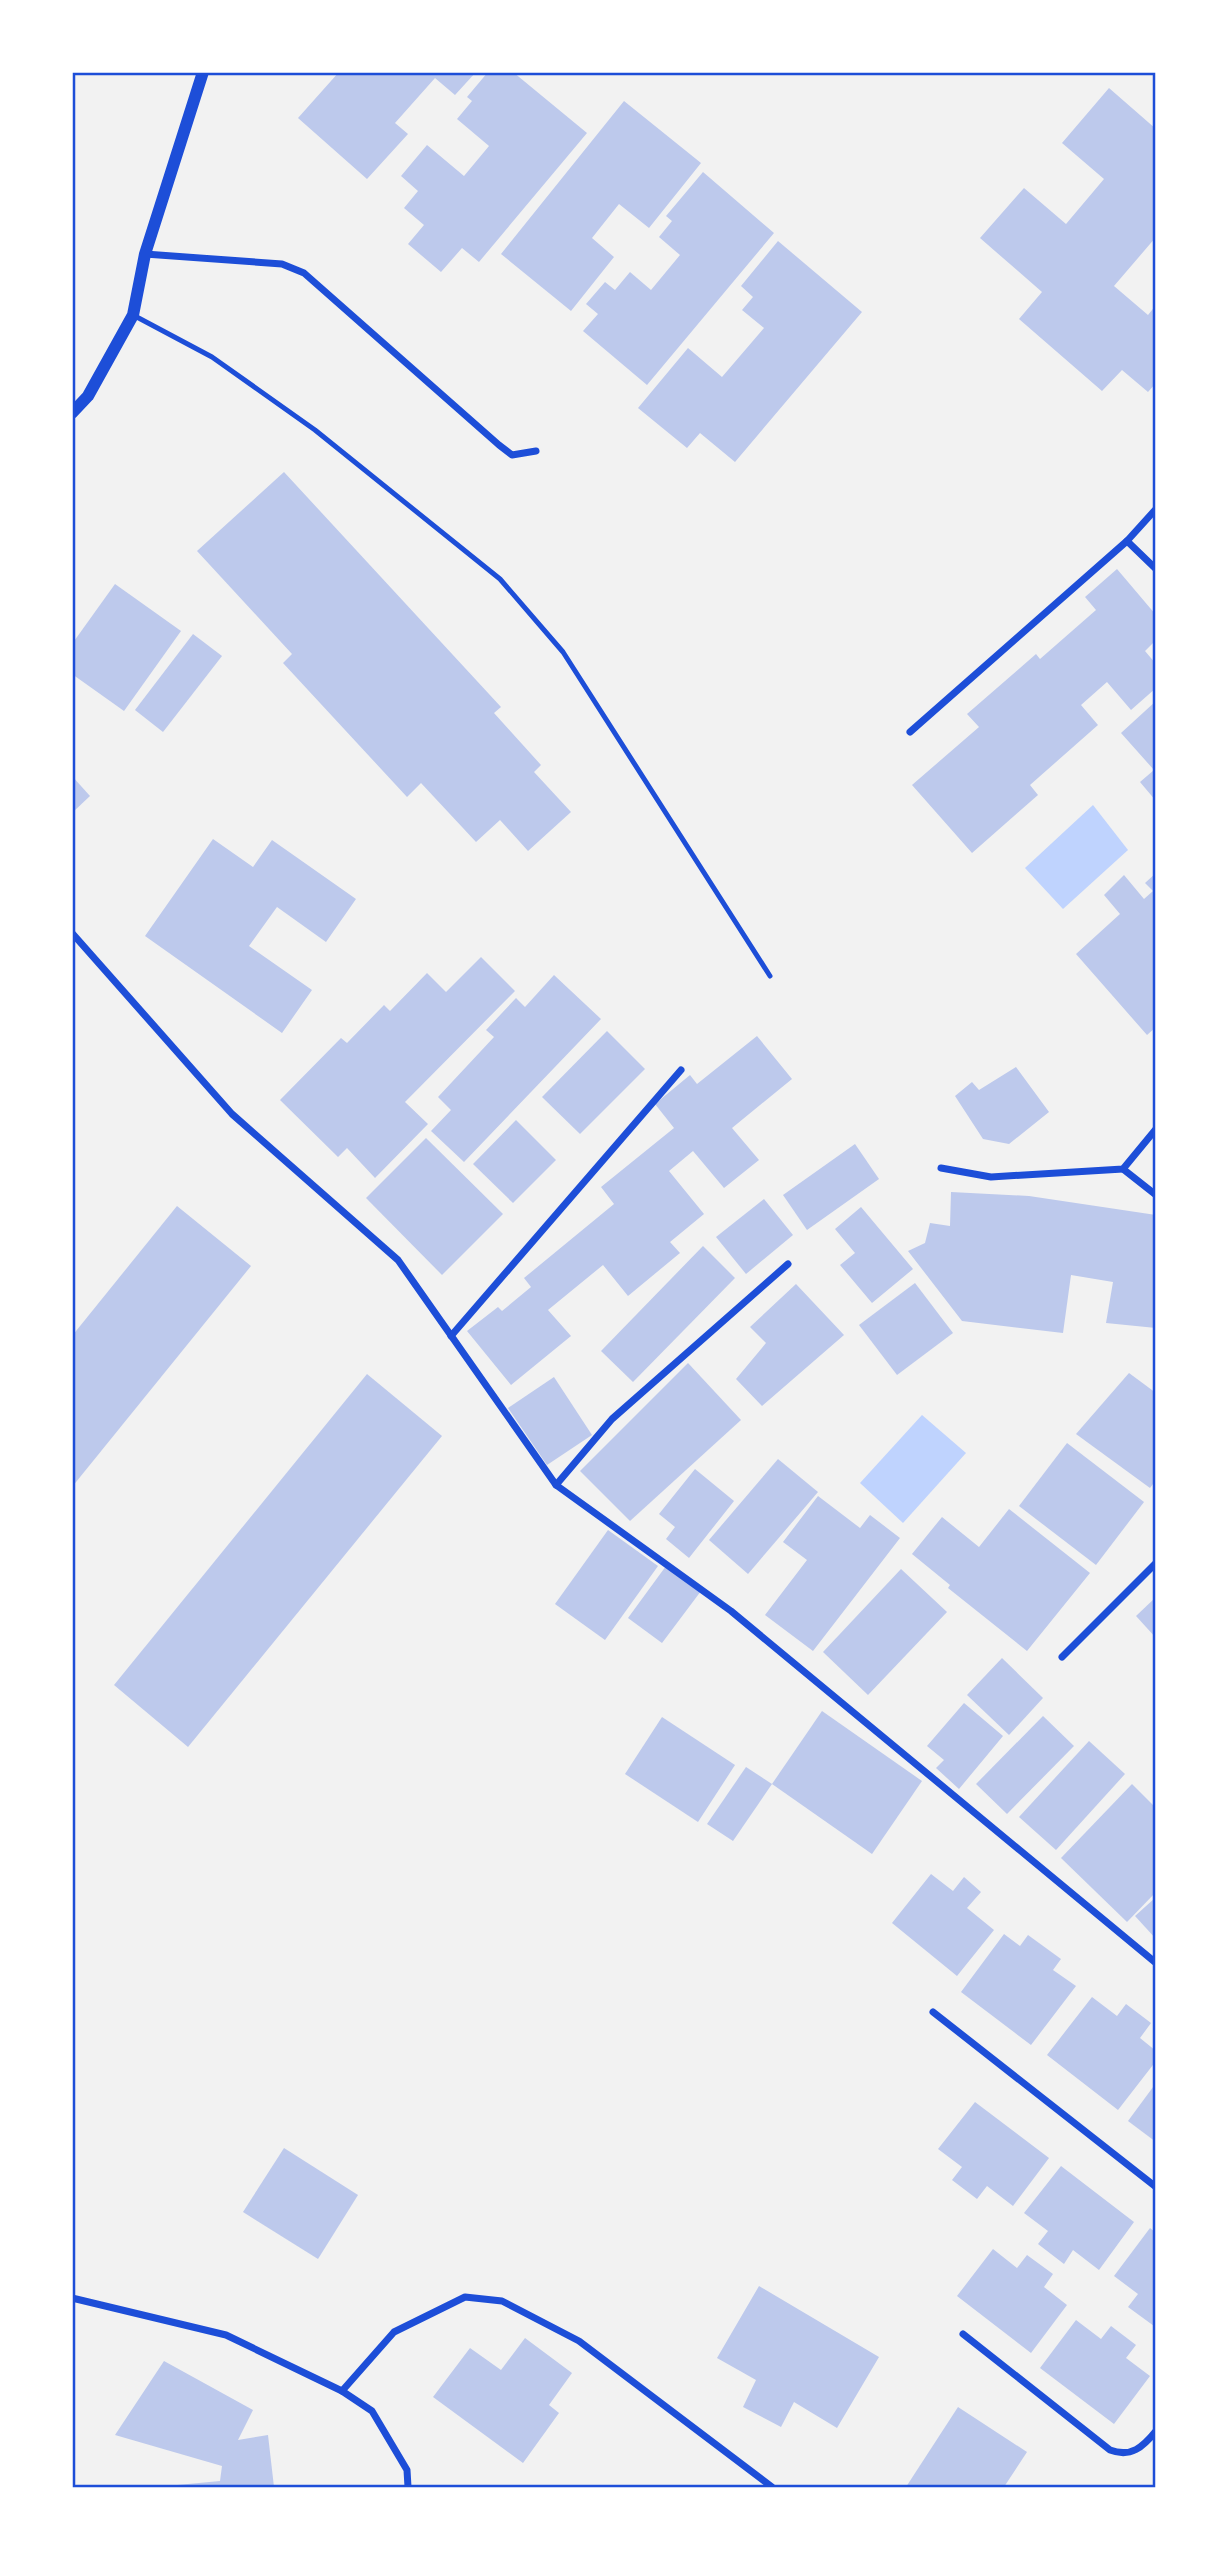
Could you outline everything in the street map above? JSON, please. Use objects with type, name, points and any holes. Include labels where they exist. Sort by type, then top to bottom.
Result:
[{"type":"street","points":[[72,412],[88,396],[133,315],[145,254],[203,72]]},
{"type":"street","points":[[145,254],[282,264],[304,273],[505,450],[512,455],[537,451]]},
{"type":"street","points":[[910,732],[1127,541],[1156,509]]},
{"type":"street","points":[[1127,541],[1156,569]]},
{"type":"street","points":[[72,933],[232,1114],[398,1260],[556,1485],[731,1611],[1156,1963]]},
{"type":"street","points":[[451,1336],[681,1070]]},
{"type":"street","points":[[1123,1168],[1156,1129]]},
{"type":"street","points":[[941,1168],[991,1177],[1123,1168],[1156,1195]]},
{"type":"street","points":[[556,1485],[612,1419],[788,1264]]},
{"type":"street","points":[[1062,1657],[1156,1563]]},
{"type":"street","points":[[933,2012],[1156,2187]]},
{"type":"street","points":[[342,2391],[394,2332],[465,2297],[502,2301],[579,2341],[772,2487]]},
{"type":"street","points":[[72,2298],[226,2335],[342,2391],[372,2411],[407,2470],[408,2487]]},
{"type":"street","points":[[962,2334],[1110,2451],[1123,2455],[1138,2450],[1156,2431]]},
{"type":"lane","points":[[133,315],[212,357],[315,430],[500,579],[563,652],[770,976]]},
{"type":"water","points":[[1093,805],[1128,850],[1063,909],[1025,868]]},
{"type":"water","points":[[922,1415],[966,1453],[903,1523],[860,1483]]},
{"type":"building","points":[[339,72],[476,72],[455,95],[435,78],[395,123],[408,134],[367,179],[298,118]]},
{"type":"building","points":[[488,72],[513,72],[587,133],[479,262],[462,248],[441,272],[408,244],[424,225],[404,208],[418,191],[401,176],[427,145],[464,176],[489,146],[457,119],[472,101],[467,97]]},
{"type":"building","points":[[1109,88],[1156,129],[1156,237],[1114,286],[1148,315],[1156,305],[1156,383],[1148,392],[1122,370],[1102,391],[1019,319],[1042,292],[980,238],[1024,188],[1066,224],[1104,179],[1062,143]]},
{"type":"building","points":[[624,101],[701,163],[649,228],[619,204],[592,238],[614,257],[571,311],[501,254]]},
{"type":"building","points":[[703,172],[774,233],[647,385],[583,331],[598,314],[586,304],[605,282],[615,290],[630,272],[651,290],[680,255],[659,237],[672,221],[666,216]]},
{"type":"building","points":[[778,241],[862,312],[735,462],[700,433],[687,448],[638,408],[688,348],[722,377],[764,328],[742,310],[753,297],[741,286]]},
{"type":"building","points":[[284,472],[501,707],[494,713],[541,765],[534,772],[571,812],[528,851],[500,820],[476,842],[421,783],[407,797],[283,663],[292,654],[197,551]]},
{"type":"building","points":[[1117,569],[1156,615],[1156,640],[1145,651],[1156,664],[1156,688],[1131,710],[1107,682],[1081,705],[1098,725],[1030,785],[1038,795],[972,853],[912,785],[979,727],[967,714],[1036,654],[1040,659],[1096,610],[1085,597]]},
{"type":"building","points":[[115,584],[181,631],[124,711],[72,674],[72,644]]},
{"type":"building","points":[[193,634],[222,656],[163,732],[135,710]]},
{"type":"building","points":[[1156,701],[1156,801],[1140,782],[1154,770],[1121,733]]},
{"type":"building","points":[[72,776],[90,796],[72,813]]},
{"type":"building","points":[[213,839],[253,867],[272,840],[356,899],[326,942],[277,907],[249,946],[312,990],[282,1033],[145,936]]},
{"type":"building","points":[[1156,873],[1156,1027],[1147,1035],[1076,954],[1120,914],[1104,895],[1124,875],[1144,899],[1153,891],[1145,883]]},
{"type":"building","points":[[481,957],[515,991],[405,1102],[428,1124],[375,1178],[347,1148],[338,1157],[280,1100],[341,1038],[347,1043],[384,1005],[390,1011],[427,973],[446,992]]},
{"type":"building","points":[[554,975],[601,1019],[464,1162],[431,1131],[451,1110],[438,1097],[494,1037],[486,1030],[516,998],[525,1007]]},
{"type":"building","points":[[607,1031],[645,1069],[580,1134],[542,1097]]},
{"type":"building","points":[[757,1036],[792,1079],[732,1128],[759,1160],[724,1188],[693,1151],[669,1171],[704,1214],[670,1242],[680,1253],[628,1296],[603,1265],[548,1310],[571,1336],[511,1385],[467,1331],[498,1307],[502,1311],[531,1287],[524,1278],[614,1204],[601,1187],[674,1128],[655,1104],[690,1075],[697,1084]]},
{"type":"building","points":[[1016,1067],[1049,1112],[1009,1144],[983,1139],[955,1096],[972,1082],[979,1090]]},
{"type":"building","points":[[516,1120],[556,1160],[513,1203],[473,1164]]},
{"type":"building","points":[[426,1138],[503,1214],[442,1275],[366,1198]]},
{"type":"building","points":[[855,1144],[879,1179],[807,1230],[783,1195]]},
{"type":"building","points":[[951,1192],[1029,1196],[1156,1215],[1156,1328],[1106,1323],[1113,1282],[1071,1275],[1063,1333],[962,1321],[908,1251],[925,1243],[930,1223],[950,1226]]},
{"type":"building","points":[[764,1199],[793,1235],[746,1274],[716,1237]]},
{"type":"building","points":[[177,1206],[251,1266],[72,1487],[72,1336]]},
{"type":"building","points":[[861,1207],[913,1269],[872,1303],[840,1265],[855,1253],[835,1229]]},
{"type":"building","points":[[703,1246],[735,1278],[633,1382],[601,1351]]},
{"type":"building","points":[[915,1283],[953,1333],[897,1375],[859,1325]]},
{"type":"building","points":[[796,1284],[844,1335],[762,1406],[736,1379],[766,1343],[750,1327]]},
{"type":"building","points":[[688,1363],[741,1420],[630,1521],[580,1471]]},
{"type":"building","points":[[1129,1373],[1156,1393],[1156,1480],[1150,1488],[1076,1434]]},
{"type":"building","points":[[367,1374],[442,1436],[188,1747],[114,1685]]},
{"type":"building","points":[[554,1377],[592,1435],[547,1465],[508,1408]]},
{"type":"building","points":[[1067,1443],[1144,1502],[1096,1565],[1019,1506]]},
{"type":"building","points":[[778,1459],[818,1492],[748,1574],[709,1540]]},
{"type":"building","points":[[695,1469],[734,1501],[689,1558],[666,1539],[675,1527],[659,1514]]},
{"type":"building","points":[[818,1496],[860,1528],[870,1515],[900,1538],[813,1651],[765,1615],[807,1560],[783,1542]]},
{"type":"building","points":[[1009,1509],[1090,1573],[1027,1651],[948,1588],[950,1585],[912,1554],[942,1517],[979,1547]]},
{"type":"building","points":[[608,1530],[658,1566],[605,1640],[555,1604]]},
{"type":"building","points":[[666,1566],[701,1591],[662,1643],[628,1618]]},
{"type":"building","points":[[901,1569],[947,1612],[868,1695],[823,1652]]},
{"type":"building","points":[[1156,1597],[1156,1638],[1136,1616]]},
{"type":"building","points":[[1002,1658],[1043,1698],[1009,1735],[967,1695]]},
{"type":"building","points":[[964,1703],[1003,1736],[959,1789],[936,1768],[944,1760],[927,1746]]},
{"type":"building","points":[[822,1711],[922,1781],[872,1854],[772,1784]]},
{"type":"building","points":[[1043,1716],[1074,1746],[1007,1814],[976,1784]]},
{"type":"building","points":[[662,1717],[735,1765],[698,1822],[625,1774]]},
{"type":"building","points":[[1089,1741],[1125,1774],[1056,1850],[1019,1817]]},
{"type":"building","points":[[746,1767],[772,1784],[733,1841],[707,1824]]},
{"type":"building","points":[[1132,1784],[1156,1808],[1156,1892],[1127,1922],[1061,1858]]},
{"type":"building","points":[[931,1874],[953,1891],[964,1877],[981,1892],[967,1908],[994,1930],[957,1976],[892,1923]]},
{"type":"building","points":[[1156,1897],[1156,1939],[1135,1916]]},
{"type":"building","points":[[1004,1934],[1020,1946],[1028,1935],[1061,1959],[1053,1970],[1076,1986],[1031,2045],[961,1992]]},
{"type":"building","points":[[1092,1997],[1117,2016],[1126,2004],[1151,2023],[1140,2038],[1156,2051],[1156,2061],[1118,2110],[1047,2055]]},
{"type":"building","points":[[1156,2083],[1156,2142],[1128,2121]]},
{"type":"building","points":[[975,2102],[1049,2158],[1013,2206],[987,2186],[977,2199],[952,2180],[962,2167],[938,2149]]},
{"type":"building","points":[[284,2148],[358,2195],[318,2259],[243,2212]]},
{"type":"building","points":[[1061,2166],[1134,2222],[1099,2270],[1073,2250],[1064,2264],[1038,2244],[1048,2231],[1024,2213]]},
{"type":"building","points":[[1150,2228],[1156,2233],[1154,2326],[1128,2307],[1138,2294],[1114,2276]]},
{"type":"building","points":[[993,2249],[1017,2268],[1027,2255],[1053,2274],[1044,2287],[1067,2305],[1031,2353],[957,2296]]},
{"type":"building","points":[[759,2286],[879,2357],[837,2428],[794,2402],[781,2427],[743,2407],[756,2380],[717,2358]]},
{"type":"building","points":[[1076,2320],[1101,2339],[1111,2326],[1136,2345],[1126,2358],[1150,2376],[1114,2424],[1040,2368]]},
{"type":"building","points":[[525,2338],[572,2373],[549,2405],[559,2413],[523,2463],[433,2397],[470,2348],[501,2370]]},
{"type":"building","points":[[164,2361],[253,2410],[238,2440],[268,2435],[274,2487],[156,2487],[220,2481],[222,2466],[115,2435]]},
{"type":"building","points":[[958,2407],[1027,2452],[1004,2487],[906,2487]]}]
